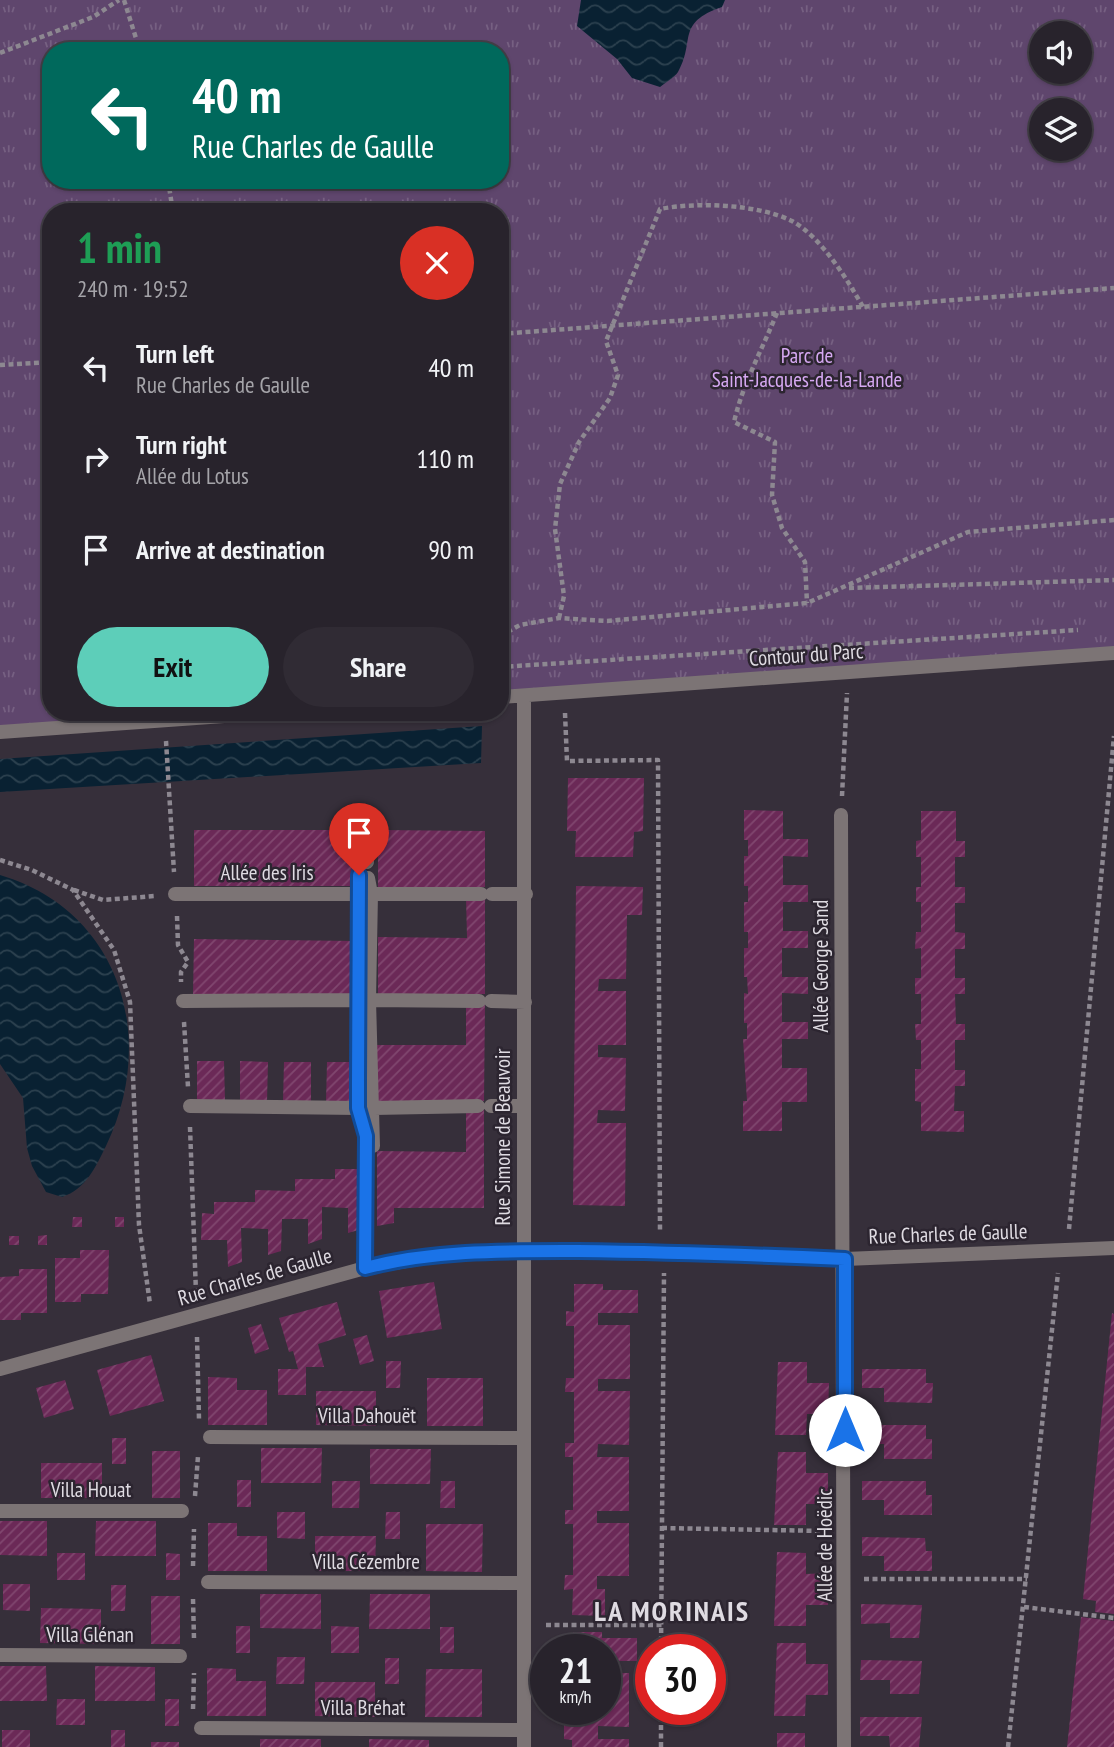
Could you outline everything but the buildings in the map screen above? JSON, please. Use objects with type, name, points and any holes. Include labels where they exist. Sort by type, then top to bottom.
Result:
[{"type":"street","name":"Contour du Parc","points":[[509,697],[1114,653]]},
{"type":"street","name":"Rue Simone de Beauvoir","points":[[524,696],[524,1747]]},
{"type":"street","points":[[0,732],[155,721]]},
{"type":"street","name":"Allée George Sand","points":[[841,814],[845,1259]]},
{"type":"street","points":[[365,894],[359,856],[366,856],[367,862]]},
{"type":"street","points":[[368,878],[365,894],[358,1108],[366,1136],[368,1267]]},
{"type":"street","name":"Allée des Iris","points":[[176,894],[526,894]]},
{"type":"street","points":[[363,1000],[374,1108],[368,1267]]},
{"type":"street","points":[[183,1001],[525,1002]]},
{"type":"street","points":[[190,1106],[358,1108]]},
{"type":"street","points":[[374,1108],[522,1106]]},
{"type":"street","name":"Rue Charles de Gaulle","points":[[0,1369],[368,1267],[459,1252],[660,1252],[845,1259],[1114,1248]]},
{"type":"street","name":"Allée de Hoëdic","points":[[844,1747],[845,1259]]},
{"type":"street","name":"Villa Dahouët","points":[[210,1437],[524,1438]]},
{"type":"street","name":"Villa Houat","points":[[0,1511],[182,1511]]},
{"type":"street","name":"Villa Cézembre","points":[[208,1582],[524,1583]]},
{"type":"street","name":"Villa Glénan","points":[[0,1655],[180,1656]]},
{"type":"street","name":"Villa Bréhat","points":[[201,1728],[524,1730]]},
{"type":"path","points":[[0,53],[93,17],[121,0],[137,42]]},
{"type":"path","points":[[559,618],[564,596],[555,529],[561,484],[579,442],[610,398],[618,374],[607,341],[660,209],[679,205],[742,208],[792,221],[837,262],[863,307]]},
{"type":"path","points":[[509,333],[1114,288]]},
{"type":"path","points":[[777,313],[763,349],[743,386],[734,422],[775,442],[772,495],[782,528],[806,562],[807,603]]},
{"type":"path","points":[[0,365],[42,363]]},
{"type":"path","points":[[509,631],[520,625],[559,618],[607,621],[807,603],[968,532],[1114,520]]},
{"type":"path","points":[[845,588],[1114,580]]},
{"type":"path","points":[[509,666],[1086,630]]},
{"type":"path","points":[[841,814],[846,673]]},
{"type":"path","points":[[564,693],[567,761],[658,760],[660,1252],[665,1282],[662,1634]]},
{"type":"path","points":[[1009,1747],[1064,1251],[1114,736]]},
{"type":"path","points":[[0,860],[32,870],[73,890],[103,900],[176,894]]},
{"type":"path","points":[[73,890],[114,950],[130,1002],[139,1225],[153,1327]]},
{"type":"path","points":[[662,1528],[846,1531]]},
{"type":"path","points":[[846,1578],[1027,1579]]},
{"type":"path","points":[[1024,1607],[1114,1618]]},
{"type":"path","points":[[524,1625],[662,1625]]},
{"type":"path","points":[[661,1725],[661,1747]]},
{"type":"green space","name":"Parc de Saint-Jacques-de-la-Lande","points":[[0,0],[1114,0],[1114,653],[509,696],[509,203],[42,203],[42,721],[155,721],[0,732]]},
{"type":"water","points":[[581,0],[725,0],[722,7],[707,13],[692,26],[678,72],[660,87],[632,78],[617,59],[577,26]]},
{"type":"water","points":[[482,726],[481,763],[0,792],[0,759]]},
{"type":"water","points":[[0,875],[41,893],[75,917],[100,948],[118,984],[127,1022],[128,1063],[121,1105],[106,1146],[84,1183],[62,1197],[46,1192],[32,1166],[27,1148],[23,1098],[0,1064]]},
{"type":"district","name":"LA MORINAIS","points":[[672,1611]]},
{"type":"route","points":[[359,875],[358,1108],[366,1136],[365,1268],[459,1252],[502,1251],[678,1252],[845,1259],[845,1430]]}]
